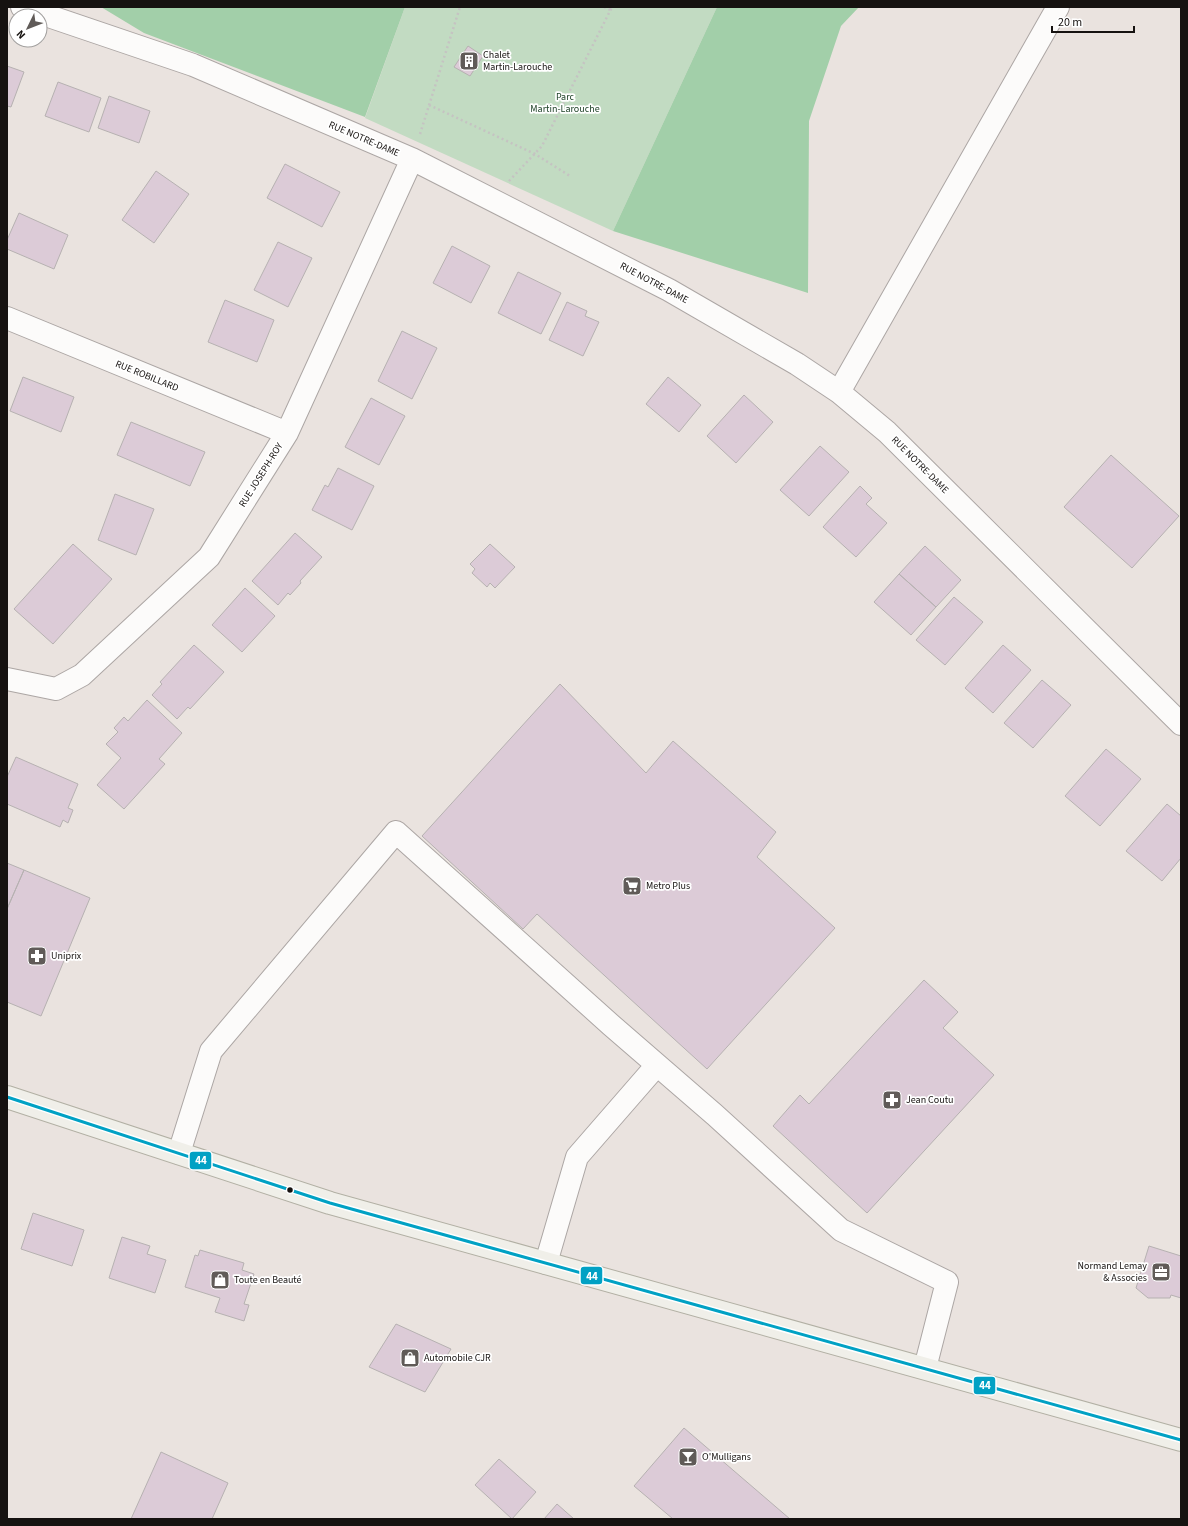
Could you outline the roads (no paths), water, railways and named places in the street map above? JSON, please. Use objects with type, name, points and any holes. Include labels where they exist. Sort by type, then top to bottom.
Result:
[{"type":"main road","points":[[7,1097],[330,1203],[1181,1440]]},
{"type":"street","name":"RUE NOTRE-DAME","points":[[22,7],[193,65],[412,159],[669,290],[797,364],[838,392],[887,432],[1181,724]]},
{"type":"street","points":[[838,392],[1058,7]]},
{"type":"street","name":"RUE JOSEPH-ROY","points":[[7,679],[56,690],[82,675],[209,557],[287,433],[412,159]]},
{"type":"street","name":"RUE ROBILLARD","points":[[7,318],[287,433]]},
{"type":"street","points":[[179,1153],[210,1051],[396,832],[657,1066],[715,1115],[841,1230],[948,1282],[925,1368]]},
{"type":"street","points":[[546,1263],[577,1157],[657,1066]]},
{"type":"place","name":"Chalet Martin-Larouche","points":[[469,61]]},
{"type":"place","name":"Metro Plus","points":[[632,886]]},
{"type":"place","name":"Uniprix","points":[[37,956]]},
{"type":"place","name":"Jean Coutu","points":[[892,1100]]},
{"type":"place","name":"Normand Lemay & Associes","points":[[1161,1272]]},
{"type":"place","name":"Toute en Beauté","points":[[220,1280]]},
{"type":"place","name":"Automobile CJR","points":[[410,1358]]},
{"type":"place","name":"O'Mulligans","points":[[688,1457]]},
{"type":"park label","name":"Parc Martin-Larouche","points":[[565,102]]}]
